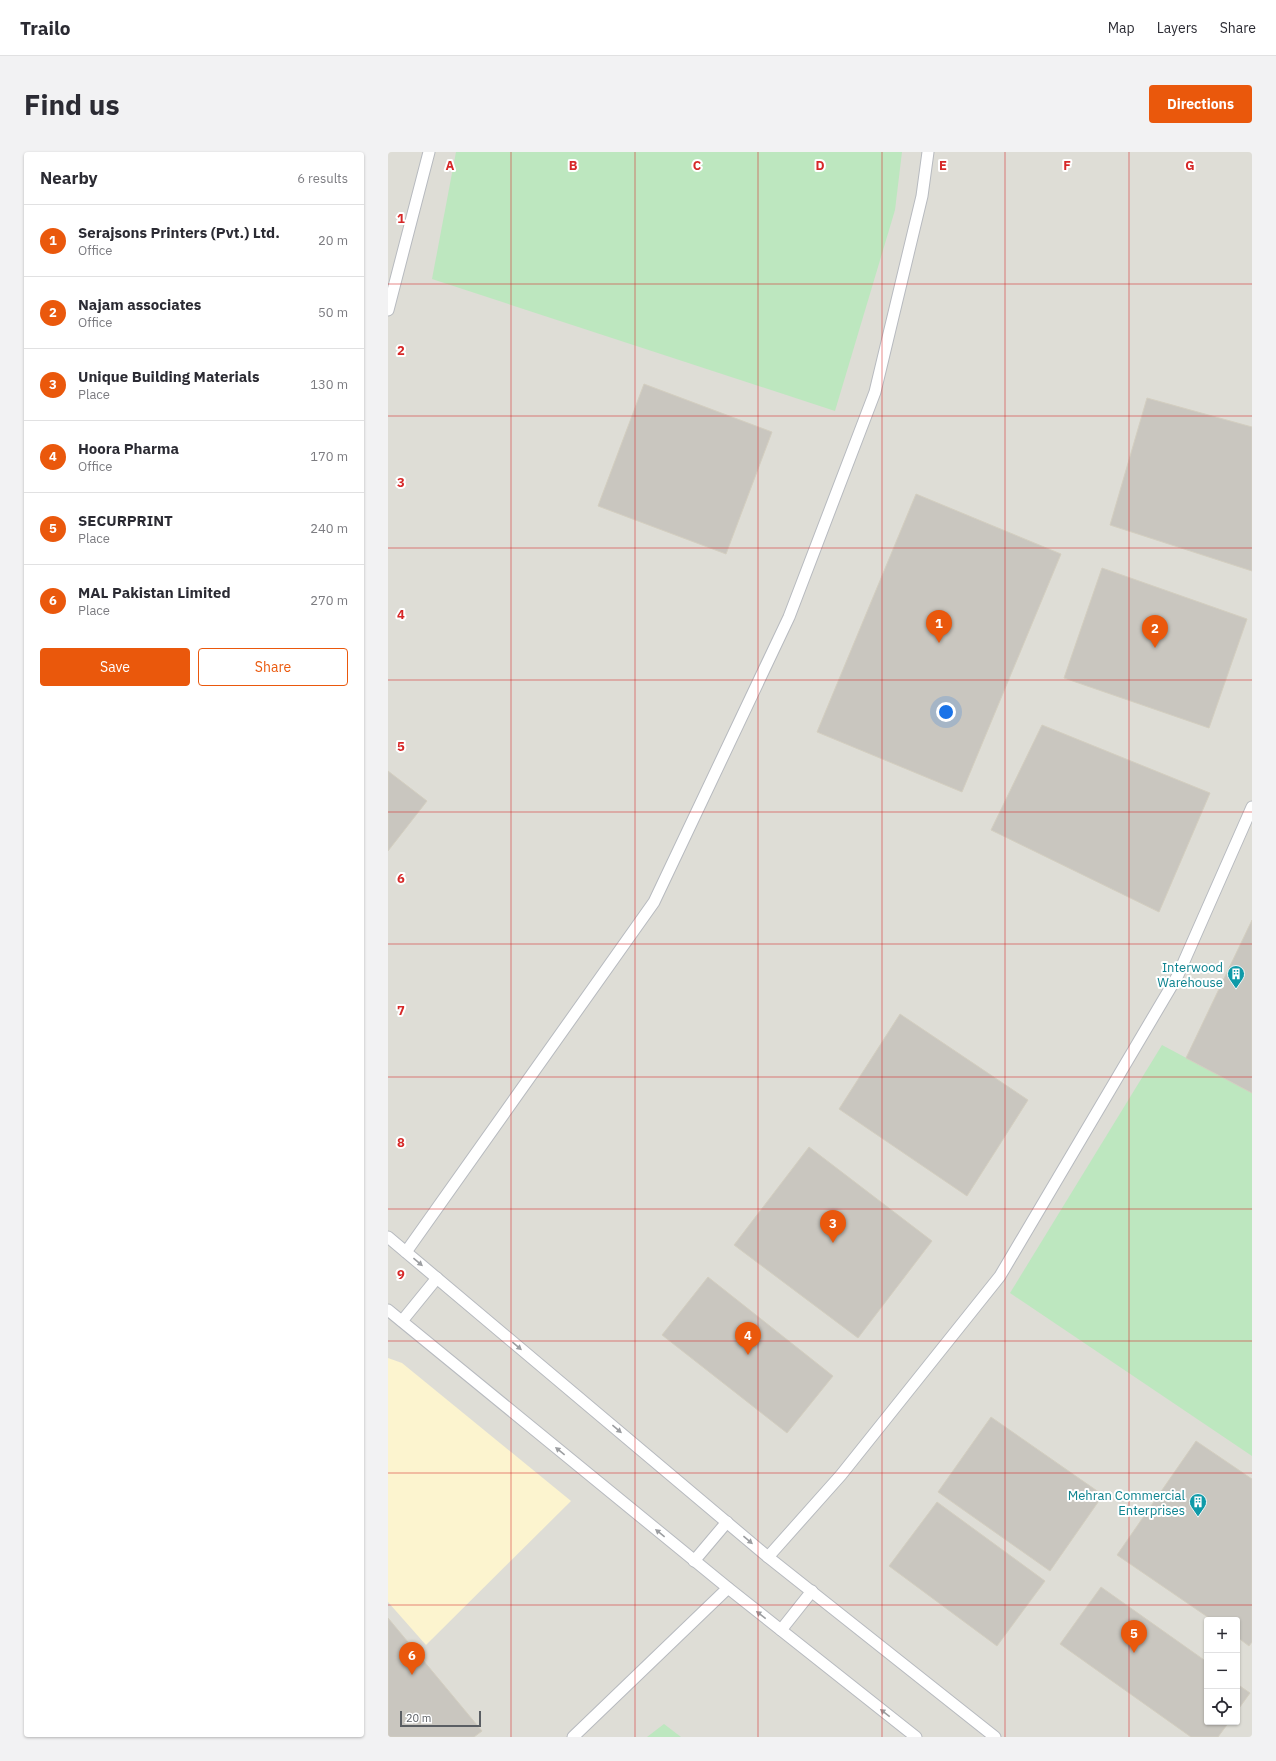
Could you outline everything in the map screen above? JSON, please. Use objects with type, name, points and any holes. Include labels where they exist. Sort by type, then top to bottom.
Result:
[{"type":"lane","points":[[388,310],[429,152]]},
{"type":"lane","points":[[406,1252],[658,895],[789,617],[875,392],[922,196],[928,152]]},
{"type":"lane","points":[[768,1557],[841,1475],[1000,1276],[1178,975],[1252,806]]},
{"type":"lane","points":[[388,1237],[768,1557],[995,1737]]},
{"type":"lane","points":[[402,1321],[437,1278]]},
{"type":"lane","points":[[388,1310],[694,1561],[916,1737]]},
{"type":"lane","points":[[694,1561],[727,1522]]},
{"type":"lane","points":[[573,1737],[728,1588]]},
{"type":"lane","points":[[781,1630],[812,1591]]},
{"type":"shaded area","points":[[388,152],[1252,152],[1252,1737],[388,1737]]},
{"type":"green space","points":[[456,152],[902,152],[895,210],[835,411],[432,279]]},
{"type":"green space","points":[[1162,1045],[1252,1093],[1252,1456],[1010,1293]]},
{"type":"green space","points":[[664,1724],[681,1737],[647,1737]]},
{"type":"sand","points":[[388,1358],[402,1363],[571,1501],[426,1645],[388,1602]]},
{"type":"building","points":[[644,384],[772,432],[726,554],[598,506]]},
{"type":"building","points":[[1147,398],[1252,427],[1252,571],[1110,525]]},
{"type":"building","points":[[916,494],[1061,554],[962,792],[817,732]]},
{"type":"building","points":[[1102,568],[1247,619],[1209,728],[1064,678]]},
{"type":"building","points":[[1042,725],[1210,793],[1159,912],[991,830]]},
{"type":"building","points":[[388,771],[427,801],[388,851]]},
{"type":"building","name":"Interwood Warehouse","points":[[1252,920],[1252,1093],[1186,1058]]},
{"type":"building","points":[[900,1014],[1028,1100],[967,1196],[839,1109]]},
{"type":"building","points":[[809,1147],[932,1241],[858,1338],[734,1245]]},
{"type":"building","points":[[708,1277],[833,1376],[787,1433],[662,1335]]},
{"type":"building","points":[[991,1417],[1103,1495],[1050,1571],[938,1492]]},
{"type":"building","name":"Mehran Commercial Enterprises","points":[[1196,1441],[1252,1479],[1252,1642],[1249,1646],[1240,1639],[1240,1617],[1208,1617],[1117,1555]]},
{"type":"building","points":[[937,1502],[1045,1581],[997,1646],[889,1566]]},
{"type":"building","points":[[1101,1587],[1204,1660],[1204,1725],[1227,1725],[1218,1737],[1191,1737],[1060,1644]]},
{"type":"building","points":[[388,1618],[482,1731],[474,1737],[388,1737]]},
{"type":"building","points":[[1240,1686],[1250,1693],[1240,1707]]},
{"type":"place","name":"Serajsons Printers (Pvt.) Ltd.","points":[[939,643]]},
{"type":"place","name":"Najam associates","points":[[1155,648]]},
{"type":"place","name":"Interwood Warehouse","points":[[1236,989]]},
{"type":"place","name":"Unique Building Materials","points":[[833,1243]]},
{"type":"place","name":"Hoora Pharma","points":[[748,1355]]},
{"type":"place","name":"Mehran Commercial Enterprises","points":[[1198,1517]]},
{"type":"place","name":"SECURPRINT","points":[[1134,1653]]},
{"type":"place","name":"MAL Pakistan Limited","points":[[412,1675]]}]
